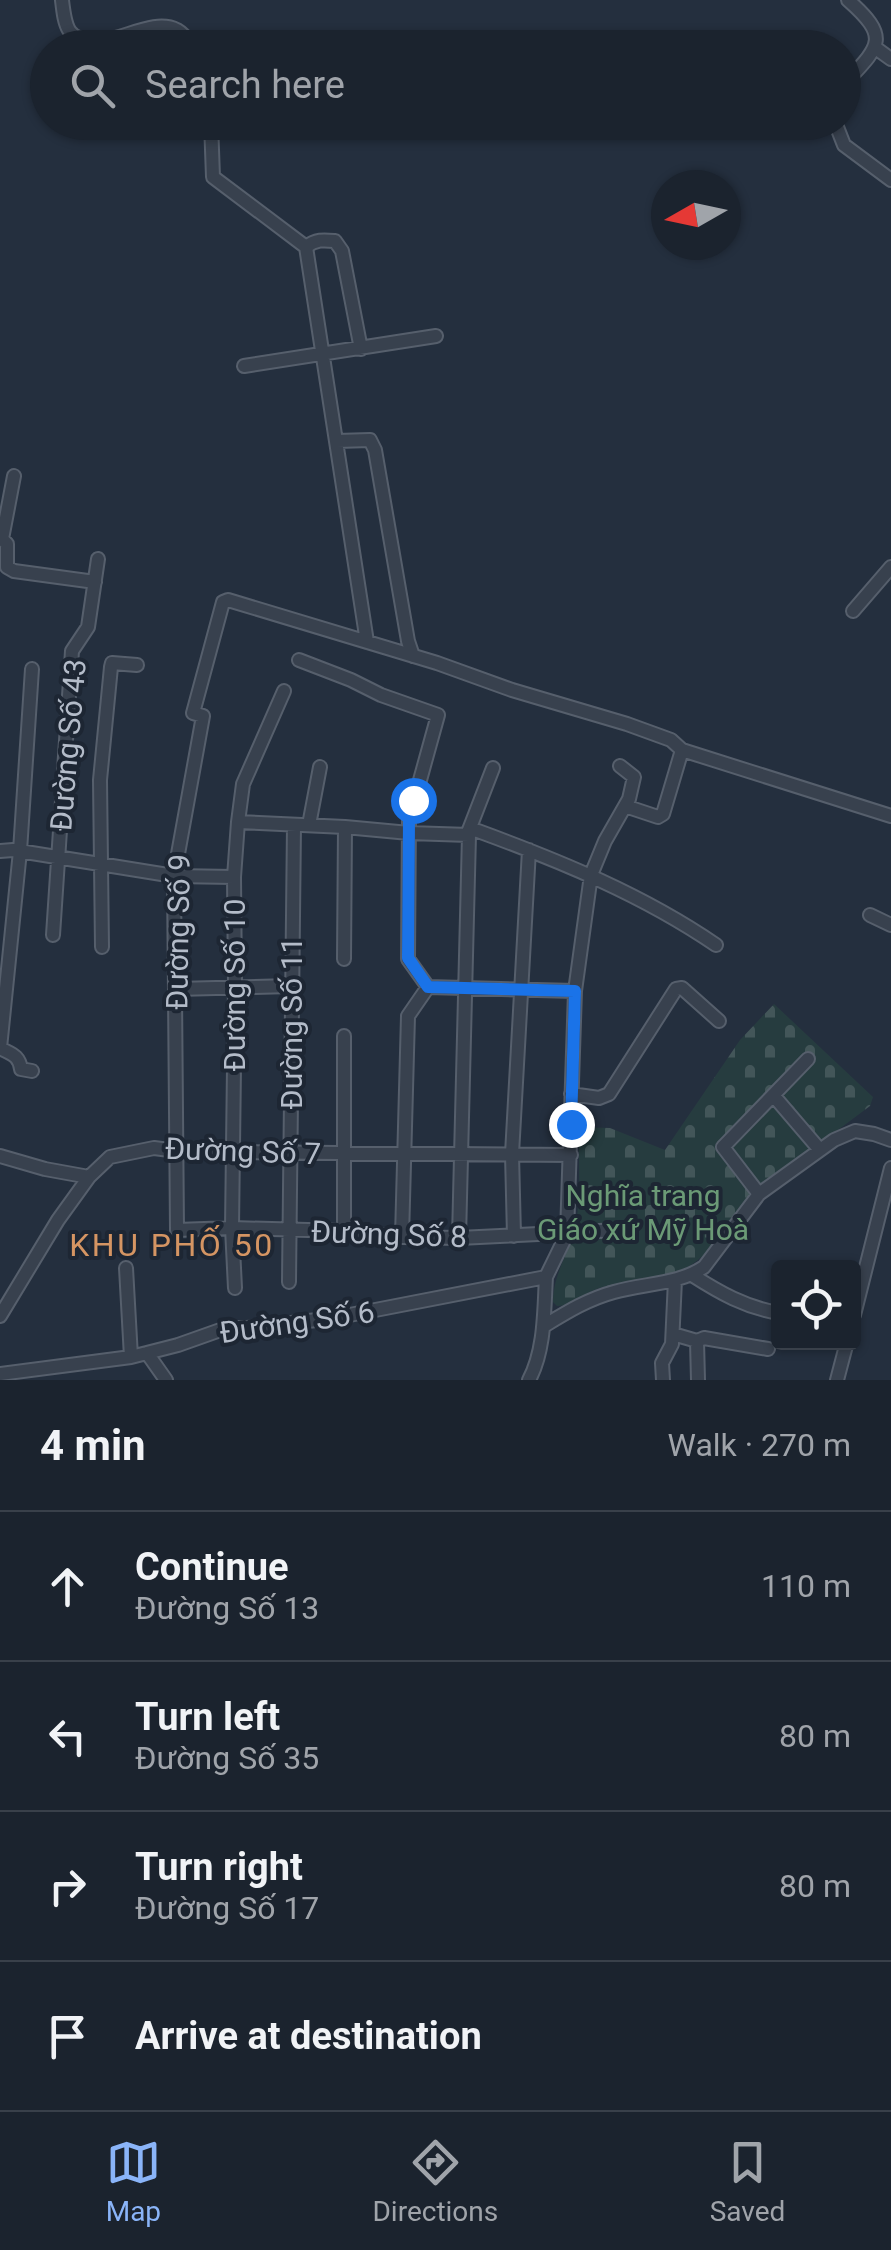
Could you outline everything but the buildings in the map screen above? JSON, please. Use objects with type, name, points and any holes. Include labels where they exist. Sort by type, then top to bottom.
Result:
[{"type":"street","points":[[62,0],[69,30]]},
{"type":"street","points":[[848,0],[873,18],[880,37],[877,49],[861,66]]},
{"type":"street","points":[[876,28],[891,20]]},
{"type":"street","points":[[147,30],[177,30]]},
{"type":"street","points":[[877,49],[891,59]]},
{"type":"street","points":[[211,140],[213,177],[306,247],[368,642],[664,736],[682,750],[891,816]]},
{"type":"street","points":[[842,140],[891,180]]},
{"type":"street","points":[[306,247],[322,239],[335,242],[342,251],[361,350]]},
{"type":"street","points":[[244,366],[436,336]]},
{"type":"street","points":[[337,441],[370,440],[374,450],[413,656]]},
{"type":"street","points":[[14,476],[1,539],[7,544],[6,563],[10,570],[95,582]]},
{"type":"street","name":"Đường Số 43","points":[[53,935],[72,651],[88,628],[98,559]]},
{"type":"street","points":[[853,611],[891,568]]},
{"type":"street","name":"Đường Số 9","points":[[177,1151],[174,876],[203,716],[193,712],[217,620],[225,601],[368,642]]},
{"type":"street","points":[[299,660],[438,714],[410,811],[409,834],[408,958],[428,987]]},
{"type":"street","points":[[102,947],[100,780],[110,667],[137,665]]},
{"type":"street","points":[[32,669],[20,852],[0,1048],[14,1054],[20,1068],[32,1070]]},
{"type":"street","name":"Đường Số 10","points":[[235,1288],[234,877],[238,822],[243,784],[284,691]]},
{"type":"street","points":[[625,806],[658,818],[663,814],[682,750]]},
{"type":"street","points":[[530,1380],[544,1326],[546,1278],[568,1234],[575,991],[591,875],[625,806],[634,777],[620,766]]},
{"type":"street","points":[[309,825],[320,767]]},
{"type":"street","points":[[459,1238],[469,832],[493,768]]},
{"type":"street","points":[[238,822],[346,826],[409,834],[469,832],[591,875],[716,944]]},
{"type":"street","name":"Đường Số 11","points":[[289,1282],[294,825]]},
{"type":"street","points":[[344,959],[346,826]]},
{"type":"street","points":[[514,1236],[512,1154],[529,850]]},
{"type":"street","points":[[0,851],[174,876],[234,877]]},
{"type":"street","points":[[870,915],[891,925]]},
{"type":"street","points":[[176,989],[291,986]]},
{"type":"street","points":[[428,987],[575,991]]},
{"type":"street","points":[[402,1237],[408,1016],[428,987]]},
{"type":"street","points":[[571,1094],[599,1098],[609,1094],[676,989],[682,988],[720,1021]]},
{"type":"street","points":[[344,1036],[344,1232]]},
{"type":"street","points":[[759,1194],[723,1147],[808,1058]]},
{"type":"street","points":[[772,1095],[820,1150]]},
{"type":"street","points":[[544,1326],[583,1302],[692,1275],[704,1266],[759,1194],[834,1140],[855,1132],[891,1140]]},
{"type":"street","name":"Đường Số 7","points":[[0,1316],[58,1220],[90,1176],[110,1157],[154,1148],[571,1155]]},
{"type":"street","name":"Đường Số 8","points":[[177,1151],[177,1230],[232,1228],[459,1238],[619,1230]]},
{"type":"street","points":[[0,1156],[90,1176]]},
{"type":"street","points":[[861,1290],[888,1193],[891,1168]]},
{"type":"street","points":[[126,1268],[131,1357]]},
{"type":"street","points":[[692,1275],[736,1301],[771,1311]]},
{"type":"street","name":"Đường Số 6","points":[[0,1374],[147,1354],[226,1328],[334,1318],[546,1278]]},
{"type":"street","points":[[662,1380],[662,1363],[672,1344],[675,1280]]},
{"type":"street","points":[[673,1334],[768,1349]]},
{"type":"street","points":[[697,1340],[698,1380]]},
{"type":"street","points":[[837,1380],[844,1350]]},
{"type":"street","points":[[147,1354],[166,1380]]},
{"type":"green space","name":"Nghĩa trang Giáo xứ Mỹ Hoà","points":[[774,1004],[873,1097],[870,1106],[747,1198],[720,1237],[693,1264],[666,1276],[600,1288],[557,1306],[553,1302],[556,1280],[577,1217],[579,1127],[610,1128],[665,1150],[740,1040]]},
{"type":"district","name":"KHU PHỐ 50","points":[[172,1245]]},
{"type":"route","points":[[413,800],[409,820],[408,958],[428,987],[575,991],[571,1124]]}]
